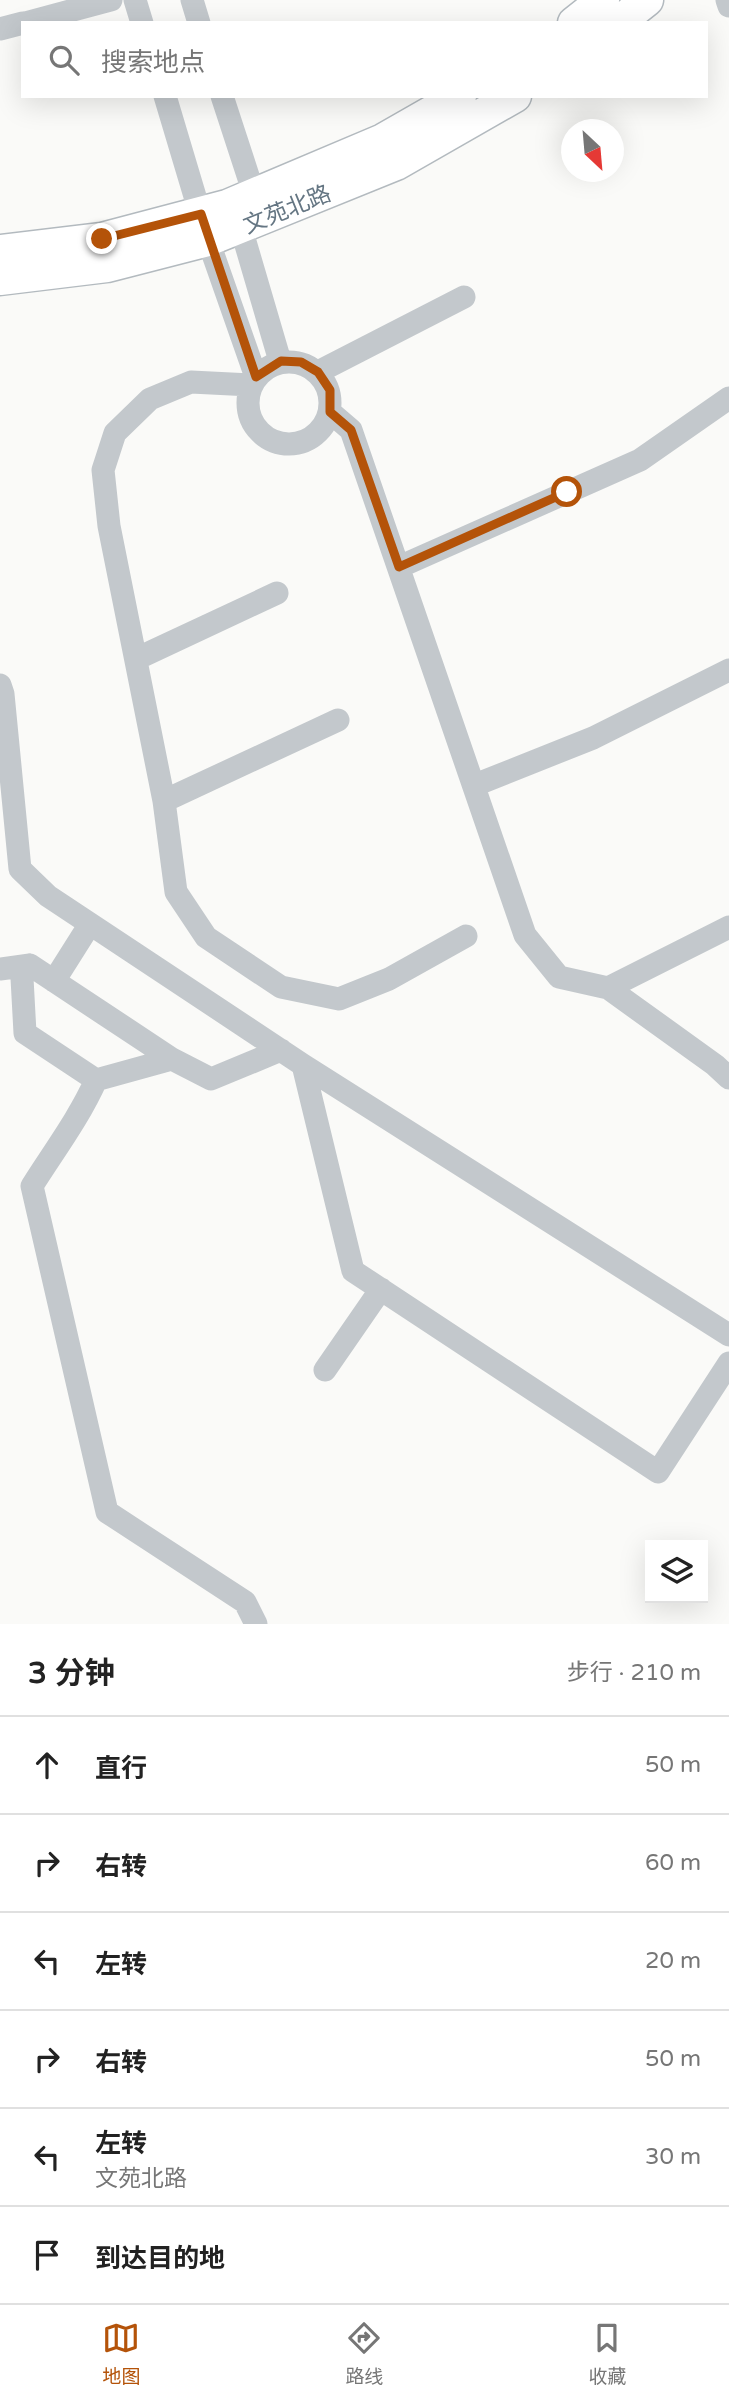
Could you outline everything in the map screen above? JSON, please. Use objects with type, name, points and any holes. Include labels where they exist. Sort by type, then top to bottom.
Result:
[{"type":"street","points":[[32,21],[111,0]]},
{"type":"street","points":[[135,0],[141,21]]},
{"type":"street","points":[[192,0],[198,21]]},
{"type":"street","points":[[577,21],[603,0]]},
{"type":"street","points":[[621,21],[647,0]]},
{"type":"street","points":[[727,0],[729,6]]},
{"type":"street","points":[[0,29],[21,24]]},
{"type":"street","points":[[166,98],[253,381],[247,408],[256,429],[275,442],[298,444],[318,432],[330,412],[330,390],[318,372],[301,362],[281,361],[253,381],[191,382],[150,399],[115,433],[103,470],[109,526],[164,801],[176,892],[206,937],[281,987],[339,999],[389,979],[466,936]]},
{"type":"street","points":[[223,98],[254,194],[241,228],[281,361]]},
{"type":"street","name":"文苑北路","points":[[0,278],[107,266],[204,227],[254,194],[383,140],[456,98]]},
{"type":"street","name":"文苑北路","points":[[0,251],[204,227],[241,228],[396,164],[512,98]]},
{"type":"street","points":[[318,372],[464,297]]},
{"type":"street","points":[[399,567],[640,460],[729,398]]},
{"type":"street","points":[[330,412],[351,430],[525,935],[559,977],[608,988],[715,1065],[729,1079]]},
{"type":"street","points":[[136,659],[277,593]]},
{"type":"street","points":[[475,785],[593,738],[729,670]]},
{"type":"street","points":[[0,685],[20,869],[48,896],[303,1065],[729,1335]]},
{"type":"street","points":[[164,801],[338,720]]},
{"type":"street","points":[[54,981],[90,924]]},
{"type":"street","points":[[608,988],[729,927]]},
{"type":"street","points":[[0,969],[30,965],[172,1059],[211,1079],[281,1050]]},
{"type":"street","points":[[30,965],[22,978],[25,1033],[96,1080],[172,1059]]},
{"type":"street","points":[[303,1065],[353,1271],[658,1472],[729,1363]]},
{"type":"street","points":[[96,1080],[83,1109],[32,1186],[107,1512],[245,1602],[256,1624]]},
{"type":"street","points":[[325,1370],[381,1289]]},
{"type":"route","points":[[102,239],[201,214],[256,377],[281,361],[301,362],[318,372],[330,390],[330,412],[351,430],[399,567],[567,492]]}]
